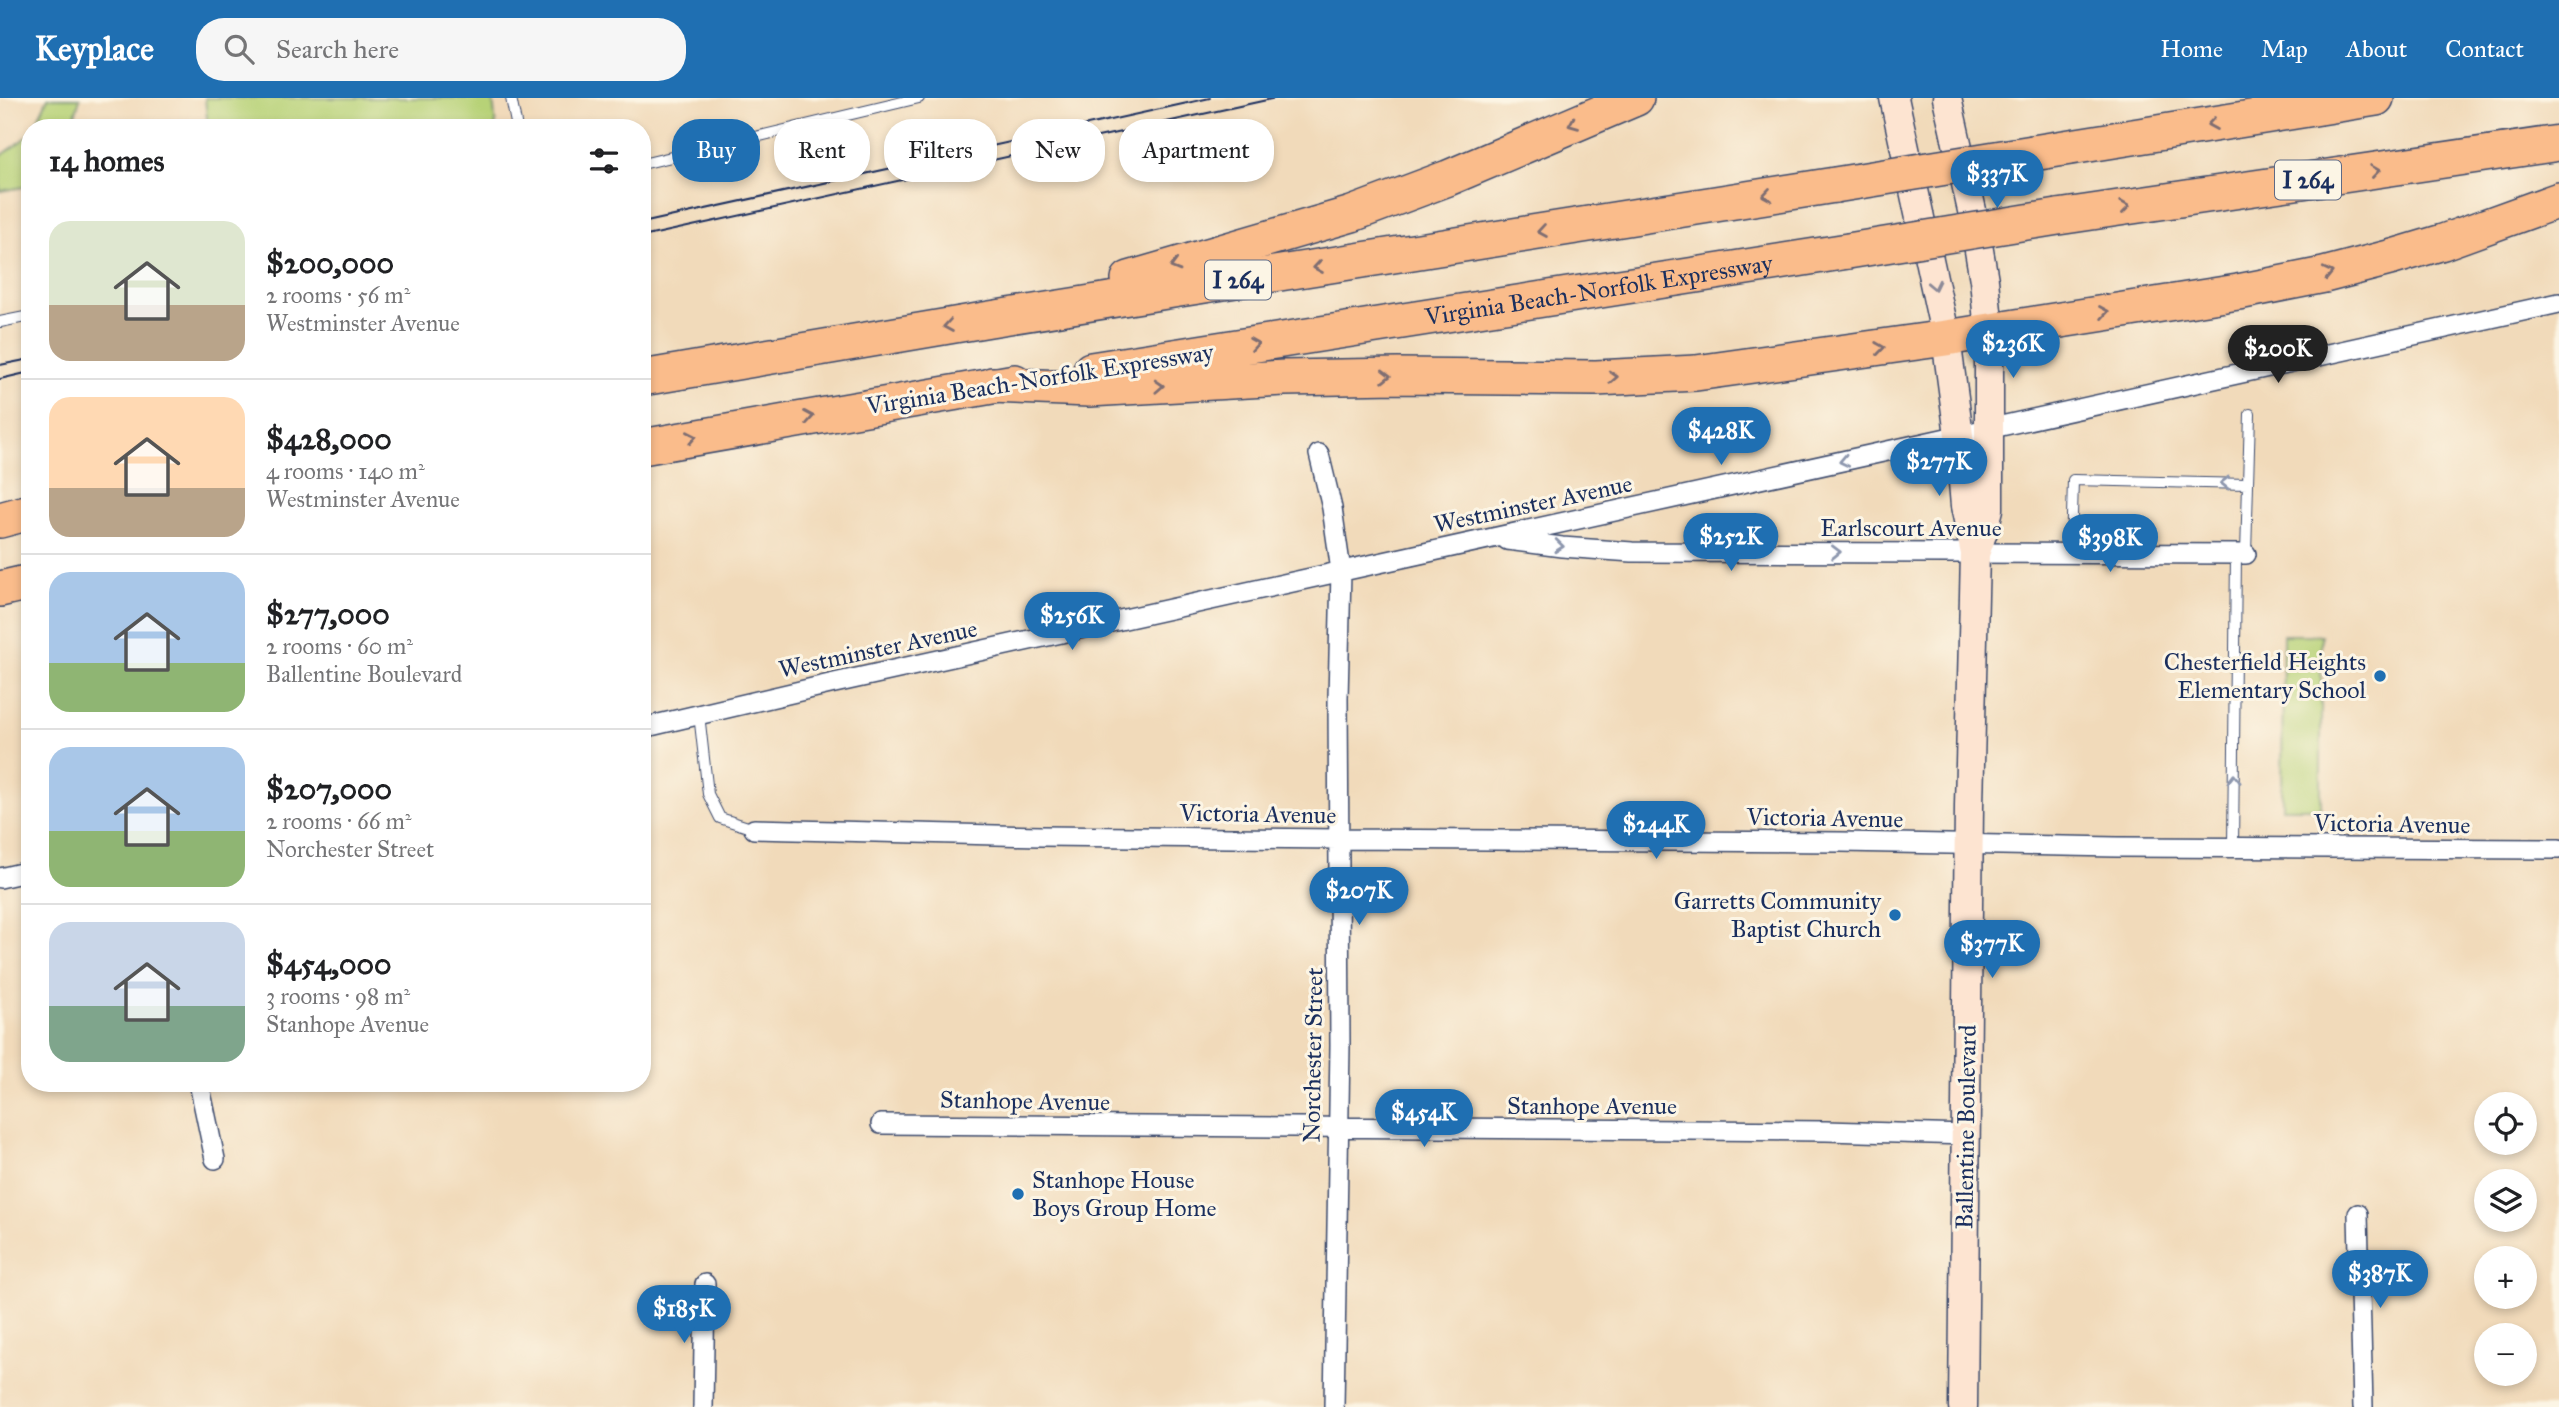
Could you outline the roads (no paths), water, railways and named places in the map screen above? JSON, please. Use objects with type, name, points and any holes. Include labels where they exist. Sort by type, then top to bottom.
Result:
[{"type":"highway","points":[[990,319],[1352,214],[1448,178],[1636,98]]},
{"type":"highway","name":"I 264","points":[[651,376],[990,319],[2376,98]]},
{"type":"highway","name":"Virginia Beach-Norfolk Expressway","points":[[651,445],[992,385],[2058,217],[2559,143]]},
{"type":"highway","points":[[992,385],[1088,389],[1296,378],[1596,378],[1696,373],[1989,332],[2238,292],[2324,275],[2443,242],[2559,200]]},
{"type":"highway","points":[[0,520],[21,514]]},
{"type":"highway","points":[[0,589],[21,584]]},
{"type":"street","name":"Ballentine Boulevard","points":[[1894,98],[1946,338],[1965,506],[1975,553],[1963,1407]]},
{"type":"street","name":"Ballentine Boulevard","points":[[1947,98],[1979,249],[1989,332],[1989,509],[1975,553]]},
{"type":"street","name":"Westminster Avenue","points":[[651,726],[2559,303]]},
{"type":"street","name":"Norchester Street","points":[[1319,454],[1332,508],[1341,571],[1338,698],[1340,1046],[1334,1407]]},
{"type":"street","name":"Earlscourt Avenue","points":[[1492,538],[1632,552],[2241,554]]},
{"type":"street","name":"Victoria Avenue","points":[[754,829],[1041,836],[1969,844],[2117,848],[2559,849]]},
{"type":"street","points":[[0,878],[21,873]]},
{"type":"street","points":[[201,1092],[215,1159]]},
{"type":"street","name":"Stanhope Avenue","points":[[881,1124],[1826,1131],[1967,1135]]},
{"type":"street","points":[[2358,1214],[2362,1407]]},
{"type":"street","points":[[704,1407],[705,1284]]},
{"type":"lane","points":[[511,98],[515,119]]},
{"type":"lane","points":[[651,162],[919,98]]},
{"type":"lane","points":[[0,322],[21,318]]},
{"type":"lane","points":[[2233,847],[2241,554],[2248,484],[2250,414]]},
{"type":"lane","points":[[2071,553],[2073,480],[2248,484]]},
{"type":"lane","points":[[699,714],[708,794],[720,818],[754,829]]},
{"type":"tram line","points":[[651,221],[1210,98]]},
{"type":"tram line","points":[[651,235],[1276,98]]},
{"type":"tram line","points":[[0,365],[21,361]]},
{"type":"tram line","points":[[0,379],[21,374]]},
{"type":"place","name":"Chesterfield Heights Elementary School","points":[[2380,676]]},
{"type":"place","name":"Garretts Community Baptist Church","points":[[1895,915]]},
{"type":"place","name":"Stanhope House Boys Group Home","points":[[1018,1194]]}]
